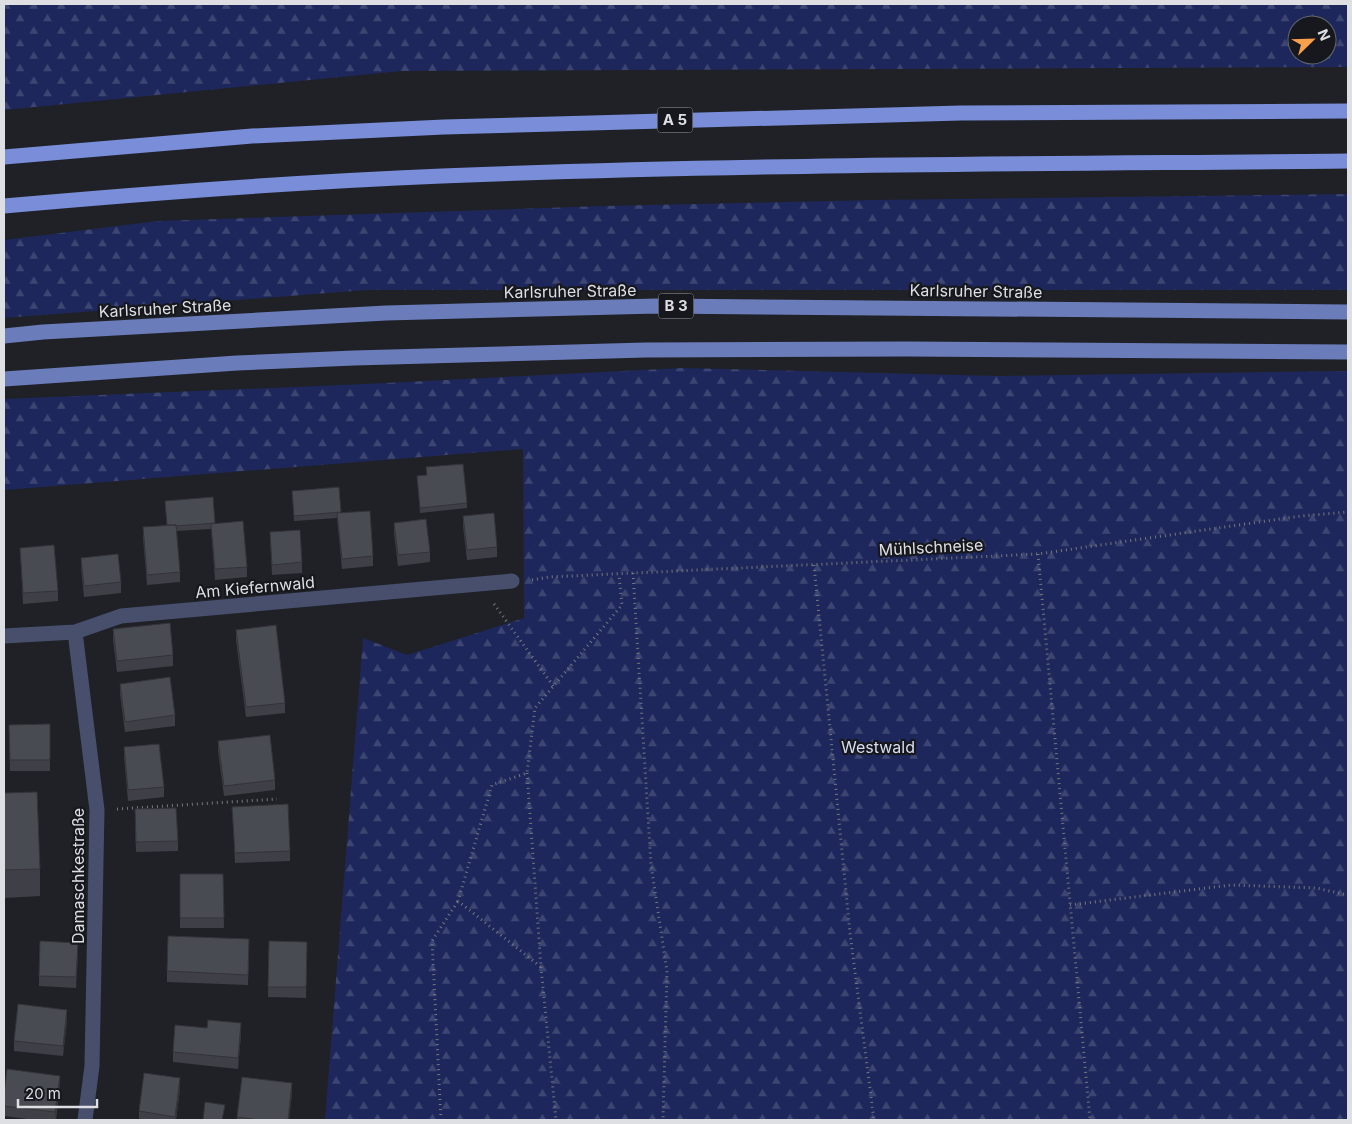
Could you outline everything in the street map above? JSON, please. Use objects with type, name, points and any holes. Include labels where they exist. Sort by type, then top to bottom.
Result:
[{"type":"highway","name":"A 5","points":[[4,157],[252,136],[454,126],[960,113],[1348,111]]},
{"type":"highway","points":[[4,206],[262,187],[450,176],[953,165],[1348,161]]},
{"type":"main road","name":"Karlsruher Straße","points":[[4,336],[44,332],[386,313],[647,306],[1348,312]]},
{"type":"main road","points":[[4,379],[237,363],[646,350],[906,349],[1348,352]]},
{"type":"street","name":"Am Kiefernwald","points":[[4,636],[75,632],[122,616],[512,582]]},
{"type":"street","name":"Damaschkestraße","points":[[75,632],[97,810],[92,1066],[85,1120]]},
{"type":"path","name":"Mühlschneise","points":[[512,582],[549,577],[1038,554],[1301,516],[1348,512]]},
{"type":"path","points":[[1038,554],[1090,1120]]},
{"type":"path","points":[[814,565],[850,933],[874,1120]]},
{"type":"path","points":[[633,573],[651,864],[666,971],[663,1120]]},
{"type":"path","points":[[556,1120],[541,968],[527,773],[535,708],[622,604],[619,574]]},
{"type":"path","points":[[480,585],[554,687]]},
{"type":"path","points":[[441,1120],[432,941],[458,901],[492,785],[527,773]]},
{"type":"path","points":[[97,810],[276,799]]},
{"type":"path","points":[[1070,905],[1231,885],[1316,888],[1348,895]]},
{"type":"path","points":[[458,901],[541,968]]},
{"type":"green space","points":[[4,4],[1348,4],[1348,67],[401,71],[4,110]]},
{"type":"green space","points":[[1348,194],[1348,290],[366,290],[4,318],[4,240],[158,221],[604,206],[876,200]]},
{"type":"green space","name":"Westwald","points":[[683,368],[996,376],[1348,371],[1348,1120],[325,1120],[363,638],[407,655],[524,618],[523,449],[4,490],[4,399],[366,384]]},
{"type":"building","points":[[463,464],[467,503],[420,508],[417,476],[427,475],[426,467]]},
{"type":"building","points":[[339,487],[341,512],[294,516],[292,491]]},
{"type":"building","points":[[213,497],[215,523],[167,525],[165,501]]},
{"type":"building","points":[[370,511],[373,556],[342,559],[337,513]]},
{"type":"building","points":[[494,513],[497,547],[467,550],[463,516]]},
{"type":"building","points":[[426,519],[430,552],[398,555],[394,523]]},
{"type":"building","points":[[243,521],[247,567],[215,569],[211,524]]},
{"type":"building","points":[[176,525],[180,572],[147,575],[143,527]]},
{"type":"building","points":[[300,530],[302,562],[272,565],[270,532]]},
{"type":"building","points":[[54,545],[58,591],[23,593],[20,548]]},
{"type":"building","points":[[118,554],[121,582],[84,586],[81,558]]},
{"type":"building","points":[[170,623],[173,655],[117,661],[113,629]]},
{"type":"building","points":[[276,625],[285,703],[246,707],[236,630]]},
{"type":"building","points":[[170,677],[175,715],[125,722],[120,684]]},
{"type":"building","points":[[50,724],[50,760],[10,760],[9,725]]},
{"type":"building","points":[[270,735],[275,780],[224,786],[218,741]]},
{"type":"building","points":[[159,744],[164,787],[128,790],[124,747]]},
{"type":"building","points":[[37,792],[40,869],[4,870],[4,793]]},
{"type":"building","points":[[288,804],[290,851],[235,853],[232,807]]},
{"type":"building","points":[[176,808],[178,841],[136,842],[135,809]]},
{"type":"building","points":[[180,874],[223,874],[224,918],[180,918]]},
{"type":"building","points":[[168,936],[249,939],[248,975],[167,971]]},
{"type":"building","points":[[40,941],[78,943],[76,977],[39,976]]},
{"type":"building","points":[[269,941],[307,942],[306,987],[268,987]]},
{"type":"building","points":[[18,1004],[67,1010],[63,1046],[14,1041]]},
{"type":"building","points":[[208,1020],[241,1023],[238,1058],[173,1052],[175,1025],[207,1028]]},
{"type":"building","points":[[7,1069],[60,1076],[55,1112],[4,1106]]},
{"type":"building","points":[[144,1073],[180,1078],[175,1117],[139,1111]]},
{"type":"building","points":[[242,1077],[292,1083],[288,1120],[260,1120],[237,1117]]},
{"type":"building","points":[[205,1102],[225,1105],[222,1120],[203,1120]]}]
